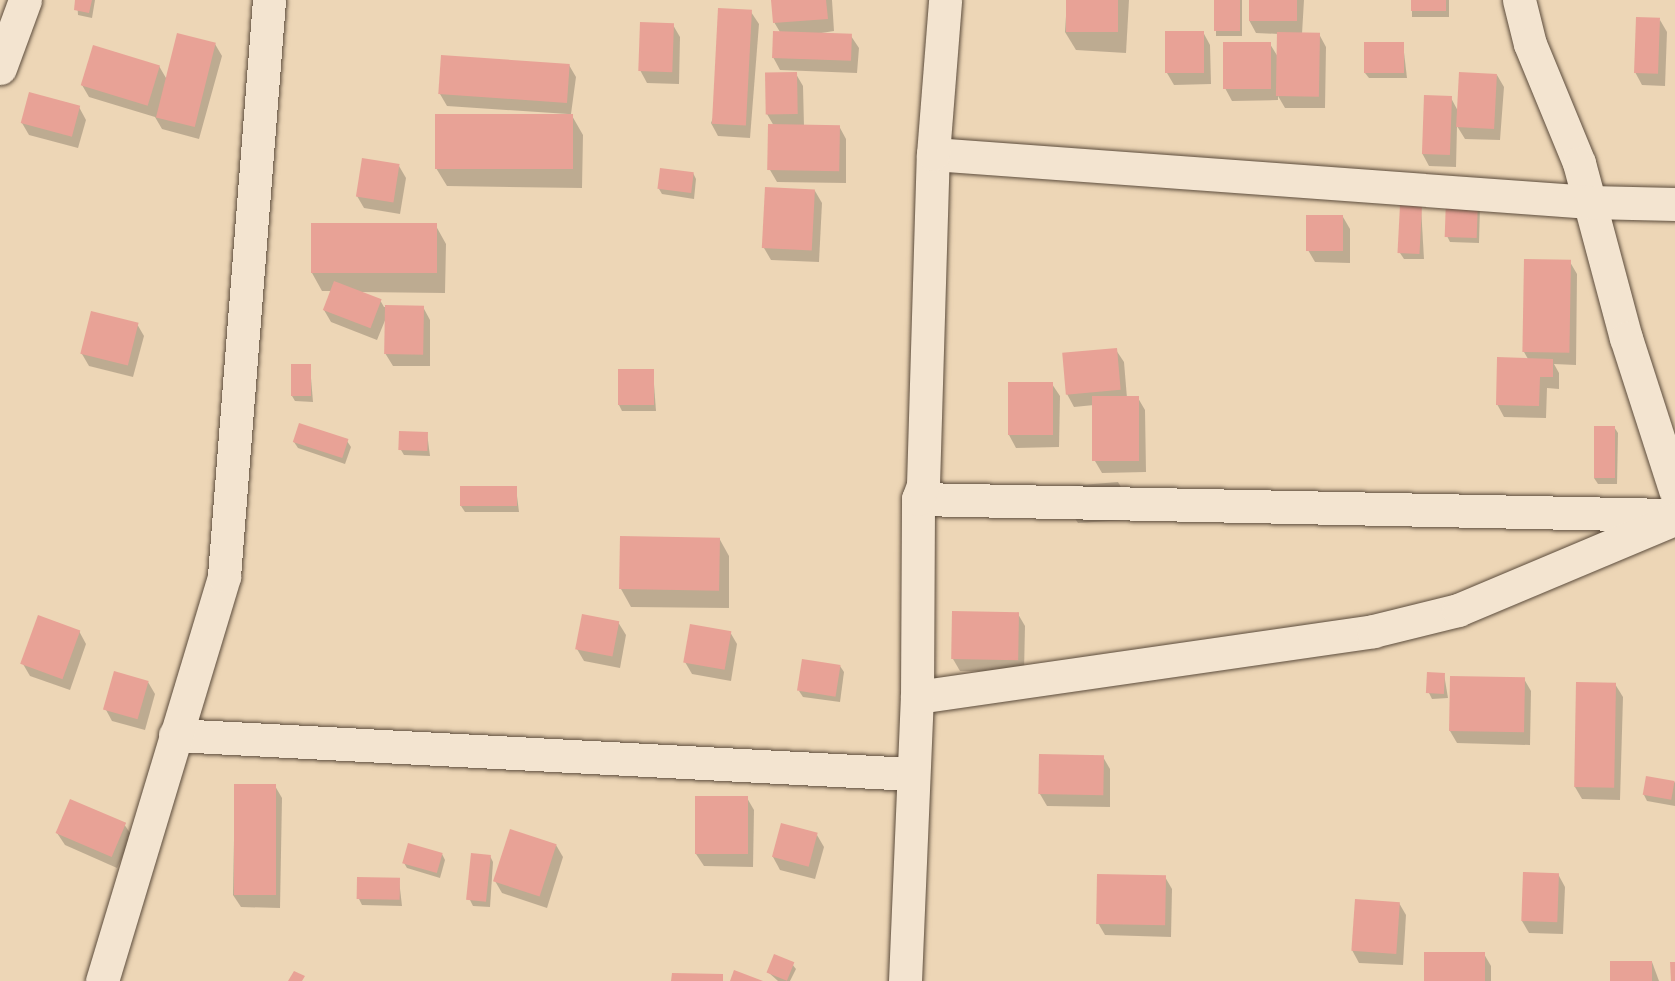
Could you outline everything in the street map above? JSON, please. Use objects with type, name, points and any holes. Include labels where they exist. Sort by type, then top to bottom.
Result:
[{"type":"street","points":[[0,68],[25,0]]},
{"type":"street","points":[[102,981],[224,576],[269,0]]},
{"type":"street","points":[[905,981],[917,697],[918,499],[923,485],[933,154],[945,0]]},
{"type":"street","points":[[1519,0],[1530,44],[1579,163],[1626,338],[1675,490]]},
{"type":"street","points":[[933,154],[1590,202],[1675,204]]},
{"type":"street","points":[[918,499],[1675,517]]},
{"type":"street","points":[[917,697],[1373,631],[1458,610],[1675,517]]},
{"type":"street","points":[[175,735],[914,774]]},
{"type":"building","points":[[75,0],[92,0],[89,13],[74,10]]},
{"type":"building","points":[[771,0],[826,0],[828,19],[773,23]]},
{"type":"building","points":[[1066,0],[1118,0],[1118,32],[1066,32]]},
{"type":"building","points":[[1214,0],[1240,0],[1240,31],[1214,31]]},
{"type":"building","points":[[1249,0],[1297,0],[1297,21],[1249,21]]},
{"type":"building","points":[[1411,0],[1446,0],[1446,11],[1411,11]]},
{"type":"building","points":[[718,8],[752,10],[746,126],[712,124]]},
{"type":"building","points":[[1636,17],[1660,18],[1658,74],[1634,73]]},
{"type":"building","points":[[640,22],[674,23],[672,72],[638,71]]},
{"type":"building","points":[[773,31],[852,34],[851,61],[772,58]]},
{"type":"building","points":[[1165,31],[1204,31],[1204,73],[1165,73]]},
{"type":"building","points":[[1277,32],[1320,33],[1319,97],[1276,96]]},
{"type":"building","points":[[177,33],[216,43],[195,127],[156,117]]},
{"type":"building","points":[[1223,42],[1271,42],[1271,89],[1223,89]]},
{"type":"building","points":[[1364,42],[1404,42],[1404,73],[1364,73]]},
{"type":"building","points":[[93,45],[160,65],[148,106],[81,85]]},
{"type":"building","points":[[441,55],[570,64],[567,103],[438,94]]},
{"type":"building","points":[[797,72],[798,114],[766,115],[765,73]]},
{"type":"building","points":[[1459,72],[1497,74],[1494,129],[1456,127]]},
{"type":"building","points":[[29,92],[80,106],[72,137],[21,123]]},
{"type":"building","points":[[1424,95],[1452,96],[1450,155],[1422,154]]},
{"type":"building","points":[[435,114],[573,114],[573,169],[435,169]]},
{"type":"building","points":[[768,124],[840,125],[839,171],[767,170]]},
{"type":"building","points":[[362,158],[400,164],[393,202],[356,197]]},
{"type":"building","points":[[660,168],[694,172],[691,193],[657,189]]},
{"type":"building","points":[[765,187],[815,190],[812,251],[762,248]]},
{"type":"building","points":[[1446,199],[1478,200],[1477,238],[1445,237]]},
{"type":"building","points":[[1400,205],[1422,206],[1419,254],[1397,253]]},
{"type":"building","points":[[1306,215],[1343,215],[1343,251],[1306,251]]},
{"type":"building","points":[[311,223],[437,223],[437,273],[311,273]]},
{"type":"building","points":[[1524,259],[1571,260],[1569,353],[1522,352]]},
{"type":"building","points":[[334,281],[382,299],[371,328],[323,310]]},
{"type":"building","points":[[385,305],[424,306],[423,355],[384,354]]},
{"type":"building","points":[[91,311],[139,323],[128,366],[80,354]]},
{"type":"building","points":[[1117,348],[1121,390],[1066,395],[1062,353]]},
{"type":"building","points":[[1497,357],[1553,359],[1553,377],[1540,377],[1539,406],[1496,405]]},
{"type":"building","points":[[291,364],[311,364],[311,396],[291,396]]},
{"type":"building","points":[[618,369],[654,369],[654,405],[618,405]]},
{"type":"building","points":[[1008,382],[1053,382],[1053,435],[1008,435]]},
{"type":"building","points":[[1092,396],[1139,396],[1139,461],[1092,461]]},
{"type":"building","points":[[299,423],[348,439],[342,458],[293,442]]},
{"type":"building","points":[[1594,426],[1615,426],[1615,478],[1594,478]]},
{"type":"building","points":[[399,431],[428,432],[427,451],[398,450]]},
{"type":"building","points":[[460,486],[517,486],[517,506],[460,506]]},
{"type":"building","points":[[620,536],[720,538],[719,591],[619,589]]},
{"type":"building","points":[[952,611],[1019,612],[1018,660],[951,659]]},
{"type":"building","points":[[582,614],[619,621],[612,657],[575,649]]},
{"type":"building","points":[[38,615],[80,630],[63,679],[20,664]]},
{"type":"building","points":[[690,624],[731,631],[725,670],[683,662]]},
{"type":"building","points":[[802,659],[841,665],[836,697],[797,691]]},
{"type":"building","points":[[114,671],[149,681],[138,719],[103,709]]},
{"type":"building","points":[[1427,672],[1445,673],[1444,694],[1426,693]]},
{"type":"building","points":[[1450,676],[1525,677],[1524,732],[1449,731]]},
{"type":"building","points":[[1576,682],[1616,683],[1614,788],[1574,787]]},
{"type":"building","points":[[1039,754],[1104,755],[1103,795],[1038,794]]},
{"type":"building","points":[[1646,776],[1675,781],[1671,800],[1643,795]]},
{"type":"building","points":[[234,784],[276,784],[276,895],[234,895]]},
{"type":"building","points":[[695,796],[748,796],[748,854],[695,854]]},
{"type":"building","points":[[70,799],[126,823],[112,857],[56,833]]},
{"type":"building","points":[[781,823],[818,833],[809,867],[772,857]]},
{"type":"building","points":[[510,829],[557,844],[540,896],[493,881]]},
{"type":"building","points":[[408,843],[443,853],[437,873],[402,863]]},
{"type":"building","points":[[471,853],[491,855],[486,902],[466,900]]},
{"type":"building","points":[[1523,872],[1559,873],[1557,922],[1521,921]]},
{"type":"building","points":[[1097,874],[1166,875],[1165,925],[1096,924]]},
{"type":"building","points":[[357,877],[400,878],[400,900],[357,899]]},
{"type":"building","points":[[1355,899],[1400,902],[1396,954],[1351,951]]},
{"type":"building","points":[[1424,952],[1485,952],[1485,981],[1424,981]]},
{"type":"building","points":[[774,954],[794,962],[787,981],[767,973]]},
{"type":"building","points":[[1610,961],[1652,961],[1652,981],[1610,981]]},
{"type":"building","points":[[1670,962],[1675,962],[1675,981],[1671,981]]},
{"type":"building","points":[[734,970],[763,981],[730,981]]},
{"type":"building","points":[[294,971],[305,976],[302,981],[288,981]]},
{"type":"building","points":[[672,973],[723,974],[723,981],[671,981]]}]
